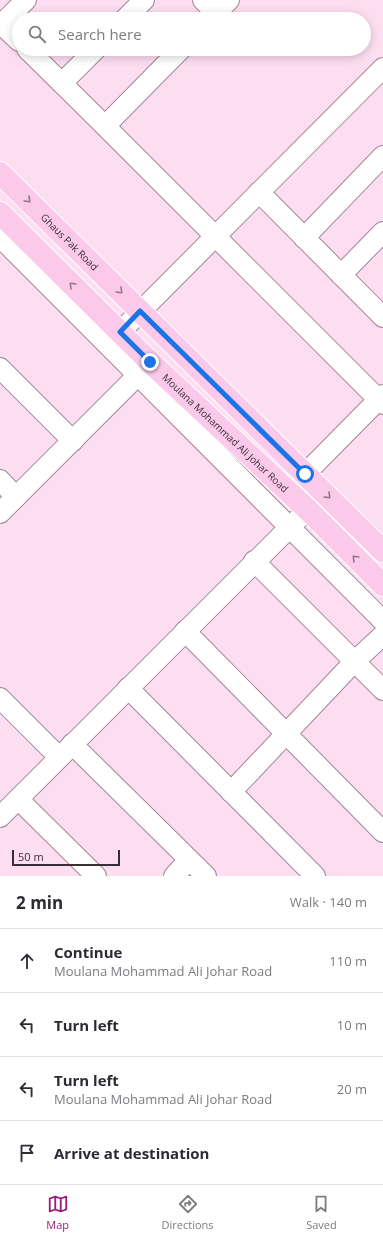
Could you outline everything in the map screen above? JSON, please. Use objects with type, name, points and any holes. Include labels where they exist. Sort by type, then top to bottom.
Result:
[{"type":"main road","name":"Ghaus Pak Road","points":[[0,172],[140,311]]},
{"type":"main road","name":"Moulana Mohammad Ali Johar Road","points":[[0,213],[8,244],[120,332],[144,368],[308,510],[383,585]]},
{"type":"main road","points":[[140,311],[383,551]]},
{"type":"street","points":[[14,12],[26,0]]},
{"type":"street","points":[[132,12],[144,0]]},
{"type":"street","points":[[12,15],[1,26],[12,36]]},
{"type":"street","points":[[34,56],[381,400],[305,474]]},
{"type":"street","points":[[62,83],[89,56]]},
{"type":"street","points":[[105,126],[174,56]]},
{"type":"street","points":[[120,332],[383,68]]},
{"type":"street","points":[[304,238],[383,156]]},
{"type":"street","points":[[259,192],[341,275],[382,313]]},
{"type":"street","points":[[341,275],[383,232]]},
{"type":"street","points":[[8,244],[144,368],[290,528],[383,621]]},
{"type":"street","points":[[0,368],[72,440]]},
{"type":"street","points":[[0,513],[144,368]]},
{"type":"street","points":[[0,480],[16,497]]},
{"type":"street","points":[[0,818],[254,562],[308,510]]},
{"type":"street","points":[[254,562],[383,690]]},
{"type":"street","points":[[185,631],[383,832]]},
{"type":"street","points":[[231,792],[354,662],[383,635]]},
{"type":"street","points":[[128,688],[315,876]]},
{"type":"street","points":[[0,698],[66,750],[206,876]]},
{"type":"street","points":[[18,799],[96,876]]},
{"type":"street","points":[[174,876],[189,860]]},
{"type":"route","points":[[150,362],[120,332],[140,311],[305,474]]}]
